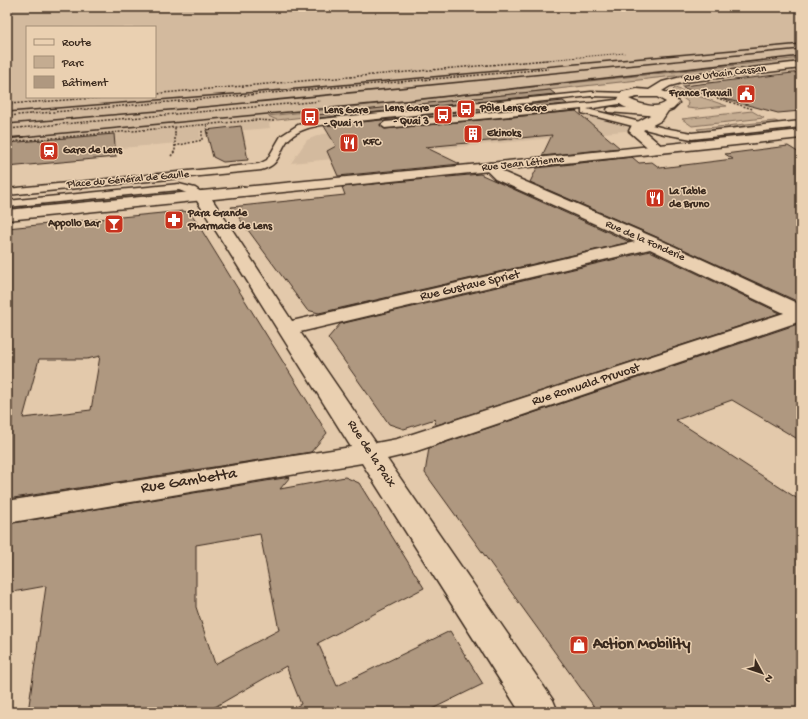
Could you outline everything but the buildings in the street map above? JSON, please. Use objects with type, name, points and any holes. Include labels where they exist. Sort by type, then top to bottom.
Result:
[{"type":"street","name":"Rue Urbain Cassan","points":[[652,93],[666,84],[685,79],[801,65]]},
{"type":"street","points":[[658,149],[637,133],[636,129],[657,117],[662,111],[672,105],[672,101],[665,96],[652,93],[637,93],[625,98],[634,106],[662,111]]},
{"type":"street","name":"Rue Jean Létienne","points":[[245,192],[801,134]]},
{"type":"street","name":"Rue de la Fonderie","points":[[490,167],[500,176],[652,243],[801,314]]},
{"type":"street","name":"Place du Général de Gaulle","points":[[7,215],[245,192]]},
{"type":"street","name":"Rue de la Paix","points":[[202,196],[287,329],[540,712]]},
{"type":"street","name":"Rue Gustave Spriet","points":[[287,329],[652,243]]},
{"type":"street","name":"Rue Romuald Pruvost","points":[[370,453],[399,448],[801,314]]},
{"type":"street","name":"Rue Gambetta","points":[[7,512],[370,453]]},
{"type":"lane","name":"Place du Général de Gaulle","points":[[7,192],[261,167],[270,162],[284,138],[301,127],[321,122],[592,94],[625,98]]},
{"type":"lane","points":[[374,126],[592,106],[625,98]]},
{"type":"lane","points":[[592,106],[610,110],[662,111]]},
{"type":"lane","points":[[570,108],[679,135],[692,136],[801,124]]},
{"type":"lane","points":[[294,132],[360,127]]},
{"type":"lane","points":[[7,204],[179,188],[191,190],[202,196]]},
{"type":"path","points":[[156,95],[625,53]]},
{"type":"path","points":[[7,116],[548,69]]},
{"type":"path","points":[[7,104],[95,98]]},
{"type":"path","points":[[7,129],[322,100]]},
{"type":"path","points":[[7,142],[68,138],[257,120],[273,121]]},
{"type":"path","points":[[207,125],[208,136]]},
{"type":"path","points":[[168,159],[175,151],[175,128]]},
{"type":"path","points":[[176,146],[202,140],[202,130]]},
{"type":"shaded area","points":[[7,7],[801,7],[801,111],[777,113],[721,98],[692,85],[744,79],[727,71],[277,120],[269,124],[270,128],[234,131],[234,133],[244,132],[248,160],[221,162],[218,136],[204,137],[203,130],[200,130],[200,139],[189,142],[76,152],[7,167]]},
{"type":"shaded area","points":[[577,112],[645,129],[291,163],[307,140],[322,134]]},
{"type":"green space","points":[[801,58],[801,62],[277,120],[268,116]]},
{"type":"green space","points":[[675,88],[727,106],[696,109],[687,108],[688,102],[673,90]]},
{"type":"green space","points":[[752,111],[764,118],[692,126],[682,119]]},
{"type":"green space","points":[[775,121],[780,123],[701,132],[697,129]]},
{"type":"railway","points":[[7,112],[308,88],[801,44]]},
{"type":"railway","points":[[7,124],[204,107],[801,49]]},
{"type":"railway","points":[[20,137],[404,101],[801,56]]},
{"type":"railway","points":[[7,138],[20,137]]},
{"type":"railway","points":[[12,138],[20,137]]},
{"type":"place","name":"France Travail","points":[[746,94]]},
{"type":"place","name":"Pôle Lens Gare","points":[[466,109]]},
{"type":"place","name":"Lens Gare - Quai 3","points":[[443,115]]},
{"type":"place","name":"Lens Gare - Quai 11","points":[[310,117]]},
{"type":"place","name":"Ekinoks","points":[[473,134]]},
{"type":"place","name":"KFC","points":[[349,143]]},
{"type":"place","name":"Gare de Lens","points":[[49,151]]},
{"type":"place","name":"La Table de Bruno","points":[[655,198]]},
{"type":"place","name":"Para Grande Pharmacie de Lens","points":[[174,220]]},
{"type":"place","name":"Appollo Bar","points":[[114,224]]},
{"type":"place","name":"Action Mobility","points":[[579,645]]}]
